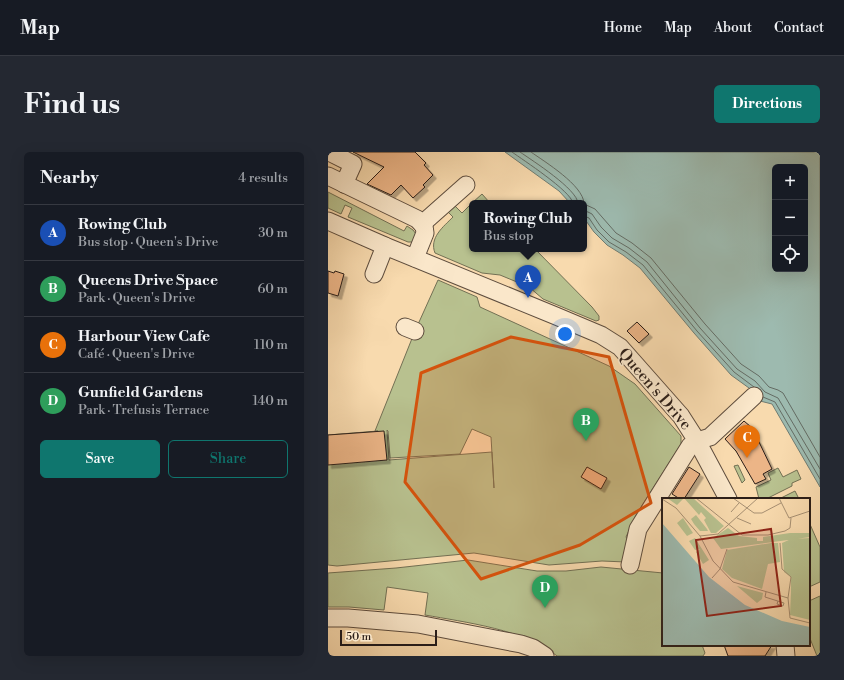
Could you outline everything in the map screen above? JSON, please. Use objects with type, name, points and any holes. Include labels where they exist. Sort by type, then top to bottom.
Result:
[{"type":"street","points":[[329,152],[353,164],[344,184]]},
{"type":"street","points":[[328,176],[417,219],[424,226],[425,233],[415,258]]},
{"type":"street","points":[[422,224],[466,185]]},
{"type":"street","name":"Queen's Drive","points":[[328,221],[556,316],[601,336],[620,347],[681,416],[697,441],[727,498]]},
{"type":"street","points":[[374,274],[385,246]]},
{"type":"street","points":[[630,565],[638,529],[641,523],[690,446],[697,441],[710,436],[754,396]]},
{"type":"street","points":[[328,618],[356,618],[418,624],[521,644],[533,648],[545,656]]},
{"type":"street","points":[[785,646],[786,656]]},
{"type":"highlighted area","points":[[511,337],[609,357],[651,503],[580,545],[481,579],[405,482],[421,373]]},
{"type":"green space","points":[[328,192],[404,231],[407,226],[416,234],[415,239],[412,242],[408,242],[348,217],[352,208],[345,205],[341,214],[328,208]]},
{"type":"green space","points":[[482,194],[487,200],[475,200]]},
{"type":"green space","points":[[453,204],[462,213],[469,206],[469,252],[538,252],[592,307],[599,316],[599,320],[596,321],[543,299],[529,287],[500,275],[482,273],[435,253],[435,238],[441,229],[453,217],[446,210]]},
{"type":"green space","points":[[438,280],[477,297],[480,307],[609,366],[635,384],[681,436],[681,444],[636,515],[626,537],[631,545],[626,562],[602,561],[549,565],[474,553],[337,566],[328,565],[328,435],[378,431],[375,431],[415,331]],"holes":[[[472,429],[491,437],[492,452],[389,460],[387,430],[390,458],[460,454]]]},
{"type":"green space","points":[[738,465],[745,480],[742,483],[734,466]]},
{"type":"green space","points":[[778,468],[783,477],[797,470],[801,479],[792,483],[792,486],[768,498],[759,498],[756,487],[771,480],[768,473]]},
{"type":"green space","points":[[795,491],[798,498],[781,498]]},
{"type":"green space","points":[[810,524],[820,547],[820,582],[810,587]]},
{"type":"green space","points":[[468,560],[537,571],[566,571],[601,567],[662,573],[662,646],[702,646],[705,653],[703,656],[557,656],[544,647],[512,633],[476,624],[425,615],[428,593],[387,587],[384,610],[328,607],[328,573],[396,568]]},
{"type":"green space","points":[[820,596],[820,656],[817,656],[810,638],[810,601]]},
{"type":"water","points":[[505,152],[820,152],[820,487],[772,404],[760,401],[749,388],[731,375],[640,268],[607,245],[594,232],[587,222],[587,200],[567,200],[559,191]]},
{"type":"building","points":[[353,152],[415,152],[426,163],[424,165],[433,175],[423,185],[425,187],[413,198],[401,185],[391,195],[367,184],[384,167]]},
{"type":"building","points":[[328,271],[334,273],[335,271],[344,274],[338,296],[328,293]]},
{"type":"building","points":[[637,322],[649,334],[639,343],[627,331]]},
{"type":"building","points":[[744,421],[751,427],[749,430],[759,442],[772,469],[763,474],[766,479],[755,484],[736,451],[725,439]]},
{"type":"building","points":[[384,431],[387,460],[328,465],[328,435]]},
{"type":"building","points":[[587,467],[607,478],[601,489],[581,477]]},
{"type":"building","points":[[689,467],[700,474],[685,498],[678,498],[672,494]]},
{"type":"building","points":[[724,646],[771,646],[765,656],[728,656]]},
{"type":"place","name":"Rowing Club","points":[[528,298]]},
{"type":"place","name":"Queens Drive Space","points":[[586,441]]},
{"type":"place","name":"Harbour View Cafe","points":[[747,458]]},
{"type":"place","name":"Gunfield Gardens","points":[[545,608]]}]
